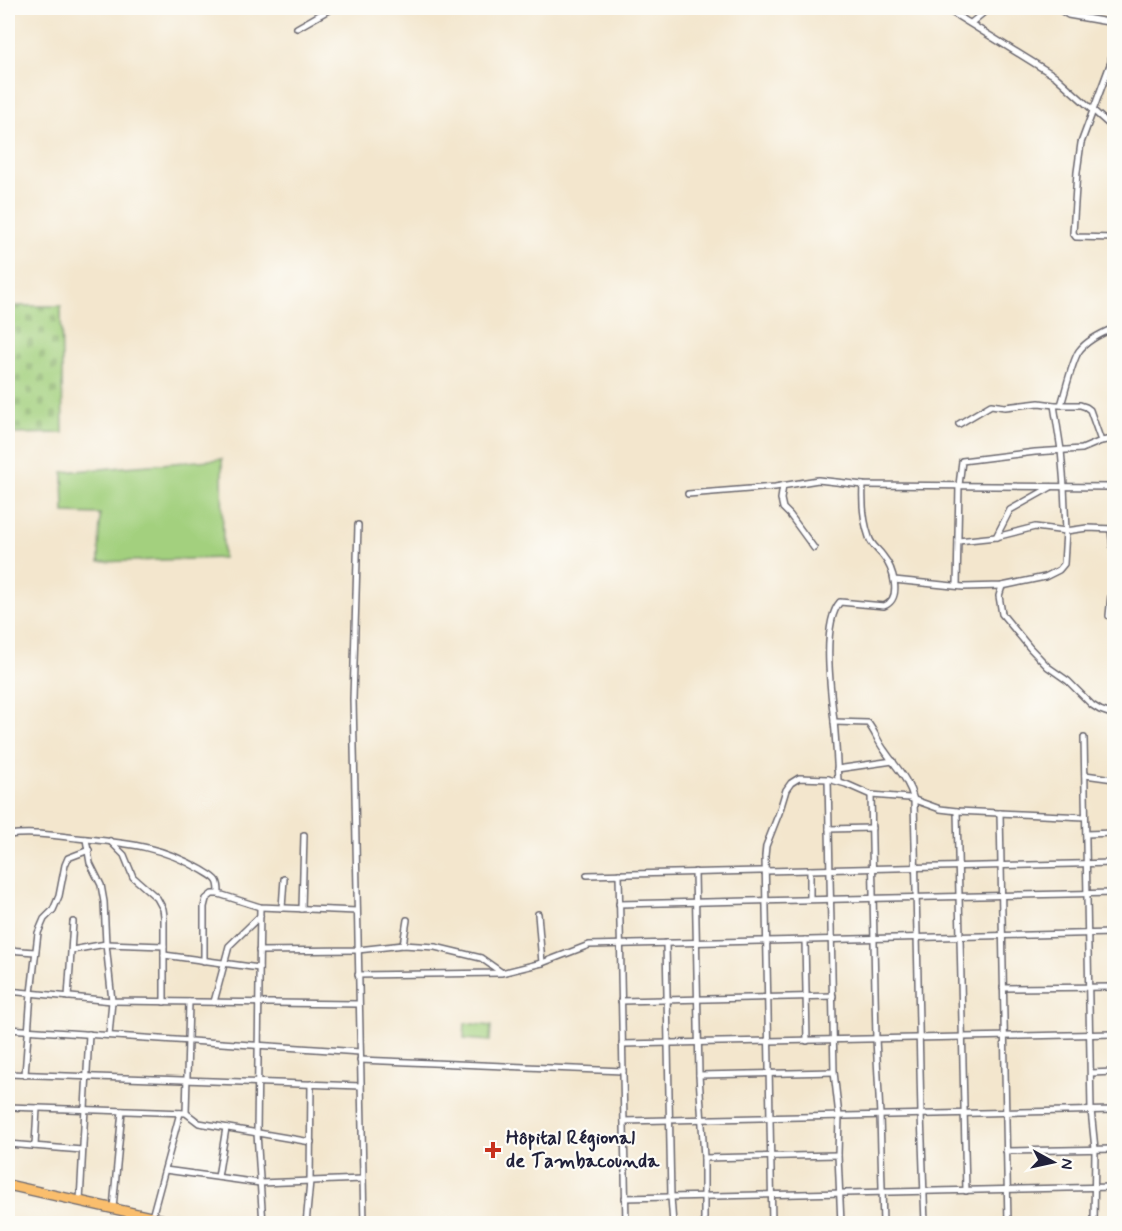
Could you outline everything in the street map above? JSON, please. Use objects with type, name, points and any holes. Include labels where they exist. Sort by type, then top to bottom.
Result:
[{"type":"highway","points":[[8,1185],[182,1224]]},
{"type":"street","points":[[297,28],[332,8]]},
{"type":"street","points":[[945,8],[1055,76],[1114,129]]},
{"type":"street","points":[[971,22],[989,8]]},
{"type":"street","points":[[1057,8],[1068,15],[1114,24],[1111,62],[1079,156],[1073,233],[1076,237],[1114,238]]},
{"type":"street","points":[[894,580],[957,586],[1002,586],[1045,577],[1059,570],[1064,564],[1066,531],[1058,405],[1077,353],[1102,333],[1114,328]]},
{"type":"street","points":[[959,424],[990,405],[1005,407],[1039,403],[1080,405],[1090,410],[1101,441]]},
{"type":"street","points":[[957,586],[959,485],[962,461],[1082,449],[1101,441],[1114,439]]},
{"type":"street","points":[[688,494],[783,486],[818,480],[863,485],[1114,487]]},
{"type":"street","points":[[838,781],[829,644],[834,610],[840,602],[884,606],[893,600],[895,590],[894,580],[885,557],[868,536],[862,506],[863,485]]},
{"type":"street","points":[[783,486],[783,508],[814,548]]},
{"type":"street","points":[[996,537],[1010,510],[1052,486]]},
{"type":"street","points":[[358,525],[353,699],[364,1224]]},
{"type":"street","points":[[958,541],[996,537],[1035,527],[1066,531],[1088,528],[1113,529],[1114,563],[1109,616],[1114,620]]},
{"type":"street","points":[[1002,586],[999,596],[1002,614],[1030,648],[1048,667],[1068,681],[1092,705],[1114,715]]},
{"type":"street","points":[[834,722],[868,723],[885,752],[907,780],[914,800],[925,1224]]},
{"type":"street","points":[[1084,738],[1091,1110],[1095,1149],[1094,1224]]},
{"type":"street","points":[[837,769],[893,761]]},
{"type":"street","points":[[1084,775],[1114,779]]},
{"type":"street","points":[[772,1224],[765,900],[766,846],[786,790],[791,783],[799,778],[828,779],[871,795],[909,798],[940,809],[957,812],[1085,817]]},
{"type":"street","points":[[828,779],[834,1072],[839,1116],[841,1224]]},
{"type":"street","points":[[871,795],[876,1039],[883,1224]]},
{"type":"street","points":[[957,812],[966,1191]]},
{"type":"street","points":[[1000,813],[1008,1224]]},
{"type":"street","points":[[829,829],[872,828]]},
{"type":"street","points":[[8,835],[41,833],[142,846],[188,863],[218,881],[219,894]]},
{"type":"street","points":[[1086,834],[1114,833]]},
{"type":"street","points":[[302,909],[304,835]]},
{"type":"street","points":[[86,838],[90,863],[103,893],[112,1001],[109,1035]]},
{"type":"street","points":[[110,841],[124,855],[132,877],[154,894],[160,903],[164,916],[164,1002]]},
{"type":"street","points":[[25,1075],[35,952],[40,927],[53,910],[59,896],[68,858],[88,850]]},
{"type":"street","points":[[587,875],[1114,863]]},
{"type":"street","points":[[810,870],[810,899]]},
{"type":"street","points":[[695,872],[704,1224]]},
{"type":"street","points":[[619,874],[626,1224]]},
{"type":"street","points":[[282,908],[284,879]]},
{"type":"street","points":[[619,904],[1114,892]]},
{"type":"street","points":[[204,961],[206,899],[212,894],[219,894],[260,907],[357,911]]},
{"type":"street","points":[[260,907],[257,1133],[263,1224]]},
{"type":"street","points":[[538,914],[542,963]]},
{"type":"street","points":[[214,1002],[229,946],[260,916]]},
{"type":"street","points":[[404,945],[408,920]]},
{"type":"street","points":[[68,997],[73,922]]},
{"type":"street","points":[[358,975],[501,973],[542,963],[589,945],[1114,933]]},
{"type":"street","points":[[805,940],[807,1041]]},
{"type":"street","points":[[72,950],[106,944],[164,946]]},
{"type":"street","points":[[666,944],[673,1224]]},
{"type":"street","points":[[260,951],[358,950],[404,945],[435,947],[481,958],[501,973]]},
{"type":"street","points":[[8,950],[35,952]]},
{"type":"street","points":[[164,955],[259,968]]},
{"type":"street","points":[[1003,988],[1114,987]]},
{"type":"street","points":[[8,991],[112,1001],[359,1004]]},
{"type":"street","points":[[621,1001],[833,996]]},
{"type":"street","points":[[152,1217],[183,1113],[187,1080],[189,1002]]},
{"type":"street","points":[[8,1029],[360,1052]]},
{"type":"street","points":[[80,1201],[89,1034]]},
{"type":"street","points":[[622,1044],[1114,1034]]},
{"type":"street","points":[[360,1060],[623,1071]]},
{"type":"street","points":[[699,1075],[834,1072]]},
{"type":"street","points":[[1091,1073],[1114,1072]]},
{"type":"street","points":[[8,1074],[361,1086]]},
{"type":"street","points":[[306,1224],[310,1181],[311,1084]]},
{"type":"street","points":[[8,1107],[183,1113],[199,1123],[311,1142]]},
{"type":"street","points":[[35,1146],[37,1108]]},
{"type":"street","points":[[624,1121],[1114,1110]]},
{"type":"street","points":[[113,1208],[122,1111]]},
{"type":"street","points":[[218,1178],[226,1128]]},
{"type":"street","points":[[8,1144],[82,1150]]},
{"type":"street","points":[[1006,1151],[1114,1149]]},
{"type":"street","points":[[704,1158],[838,1155]]},
{"type":"street","points":[[165,1170],[260,1183],[363,1179]]},
{"type":"street","points":[[625,1198],[1114,1187]]},
{"type":"green space","points":[[8,306],[61,306],[63,433],[8,434]]},
{"type":"green space","points":[[222,459],[223,558],[99,562],[100,514],[64,513],[63,472]]},
{"type":"green space","points":[[465,1023],[491,1026],[490,1041],[464,1039]]},
{"type":"place","name":"Hôpital Régional de Tambacounda","points":[[493,1150]]}]
